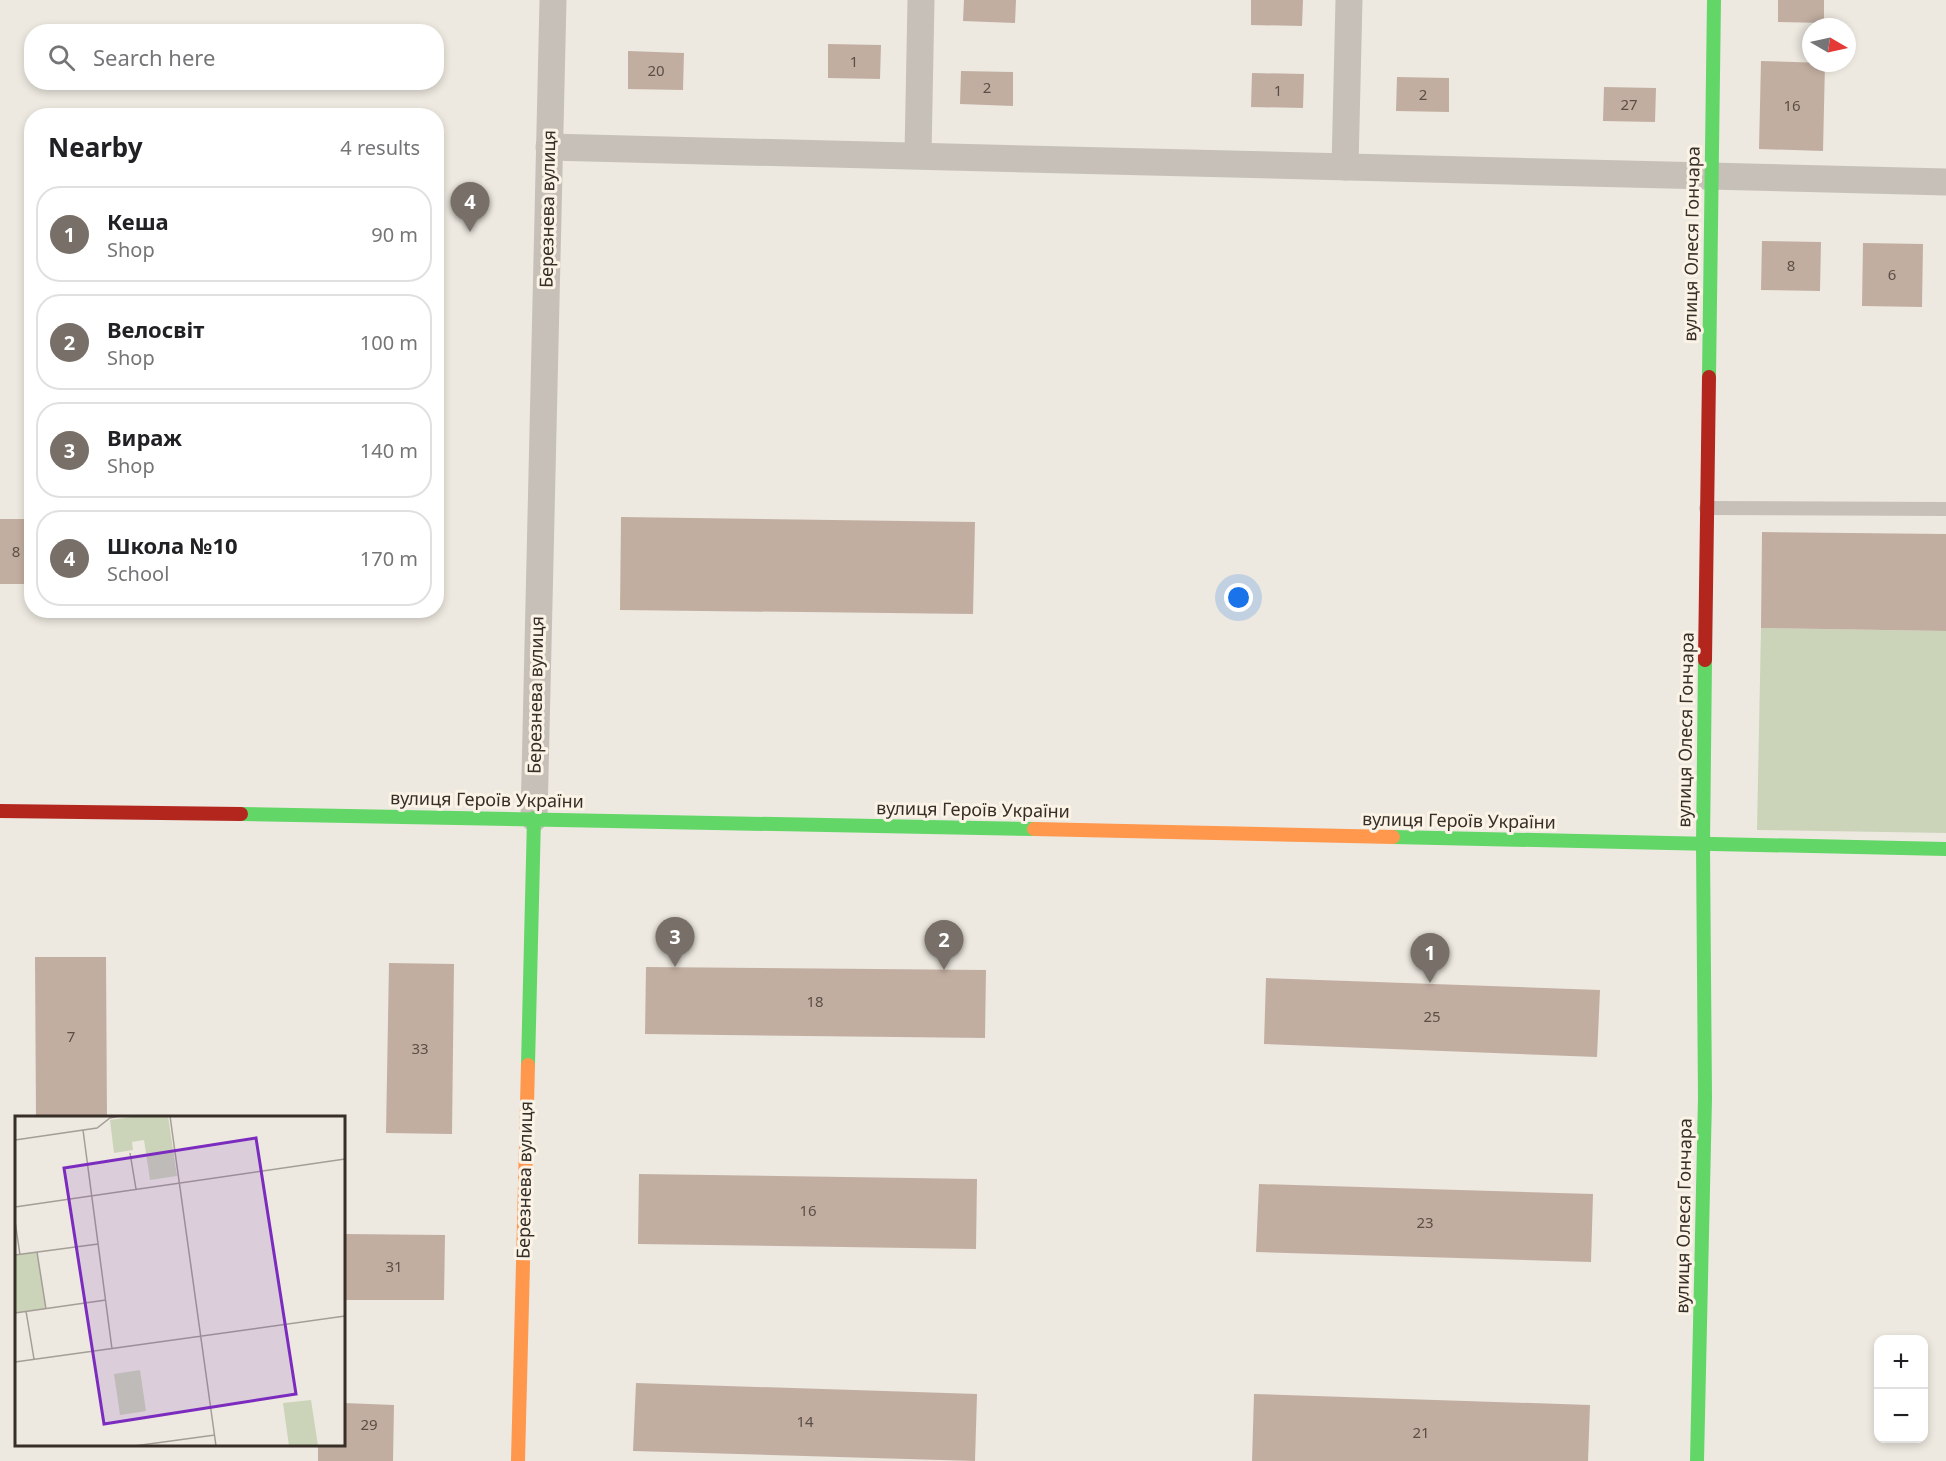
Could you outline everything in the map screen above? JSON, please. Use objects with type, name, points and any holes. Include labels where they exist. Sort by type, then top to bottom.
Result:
[{"type":"street","name":"Березнева вулиця","points":[[518,1461],[553,0]]},
{"type":"street","points":[[918,154],[921,0]]},
{"type":"street","points":[[1345,167],[1348,0]]},
{"type":"street","name":"вулиця Олеся Гончара","points":[[1697,1461],[1705,1098],[1703,845],[1714,0]]},
{"type":"street","points":[[549,147],[918,154],[1946,182]]},
{"type":"street","name":"вулиця Героїв України","points":[[0,811],[534,818],[1946,849]]},
{"type":"lane","points":[[1706,508],[1946,509]]},
{"type":"green space","points":[[1761,628],[1946,631],[1946,833],[1757,830]]},
{"type":"building","points":[[964,0],[1016,0],[1015,23],[963,21]]},
{"type":"building","points":[[1251,0],[1303,0],[1302,26],[1251,25]]},
{"type":"building","points":[[1778,0],[1824,0],[1824,18],[1802,18],[1802,23],[1778,22]]},
{"type":"building","points":[[828,44],[881,45],[880,79],[828,78]]},
{"type":"building","points":[[628,51],[684,53],[683,90],[628,89]]},
{"type":"building","points":[[1761,61],[1802,62],[1802,72],[1825,72],[1823,151],[1759,149]]},
{"type":"building","points":[[961,71],[1013,72],[1013,106],[960,104]]},
{"type":"building","points":[[1252,73],[1304,74],[1303,108],[1251,107]]},
{"type":"building","points":[[1397,77],[1449,78],[1449,112],[1396,111]]},
{"type":"building","points":[[1604,87],[1656,88],[1655,122],[1603,121]]},
{"type":"building","points":[[1762,241],[1821,242],[1820,291],[1761,290]]},
{"type":"building","points":[[1863,243],[1923,244],[1922,307],[1862,306]]},
{"type":"building","points":[[621,517],[975,522],[973,614],[620,610]]},
{"type":"building","points":[[0,519],[24,519],[24,584],[0,584]]},
{"type":"building","points":[[1762,532],[1946,534],[1946,631],[1761,628]]},
{"type":"building","points":[[35,957],[106,957],[107,1116],[36,1116]]},
{"type":"building","points":[[389,963],[454,964],[452,1134],[386,1133]]},
{"type":"building","points":[[646,967],[986,970],[985,1038],[645,1034]]},
{"type":"building","points":[[1266,978],[1600,990],[1597,1057],[1264,1044]]},
{"type":"building","points":[[639,1174],[977,1179],[976,1249],[638,1244]]},
{"type":"building","points":[[1259,1184],[1593,1194],[1591,1262],[1256,1252]]},
{"type":"building","points":[[345,1234],[445,1235],[444,1300],[345,1300]]},
{"type":"building","points":[[636,1383],[977,1394],[975,1461],[633,1451]]},
{"type":"building","points":[[1254,1394],[1590,1405],[1588,1461],[1252,1461]]},
{"type":"building","points":[[345,1403],[394,1405],[393,1461],[318,1461],[318,1446],[345,1446]]},
{"type":"traffic: fast","points":[[1709,377],[1714,0]]},
{"type":"traffic: fast","points":[[1697,1461],[1705,1098],[1703,845],[1705,660]]},
{"type":"traffic: fast","points":[[241,814],[1034,829]]},
{"type":"traffic: fast","points":[[528,1065],[534,818]]},
{"type":"traffic: fast","points":[[1393,837],[1946,849]]},
{"type":"traffic: slow","points":[[1034,829],[1393,837]]},
{"type":"traffic: slow","points":[[518,1461],[528,1065]]},
{"type":"traffic: jam","points":[[1705,660],[1709,377]]},
{"type":"traffic: jam","points":[[0,811],[241,814]]},
{"type":"place","name":"Школа №10","points":[[470,232]]},
{"type":"place","name":"Вираж","points":[[675,967]]},
{"type":"place","name":"Велосвіт","points":[[944,970]]},
{"type":"place","name":"Кеша","points":[[1430,983]]}]
